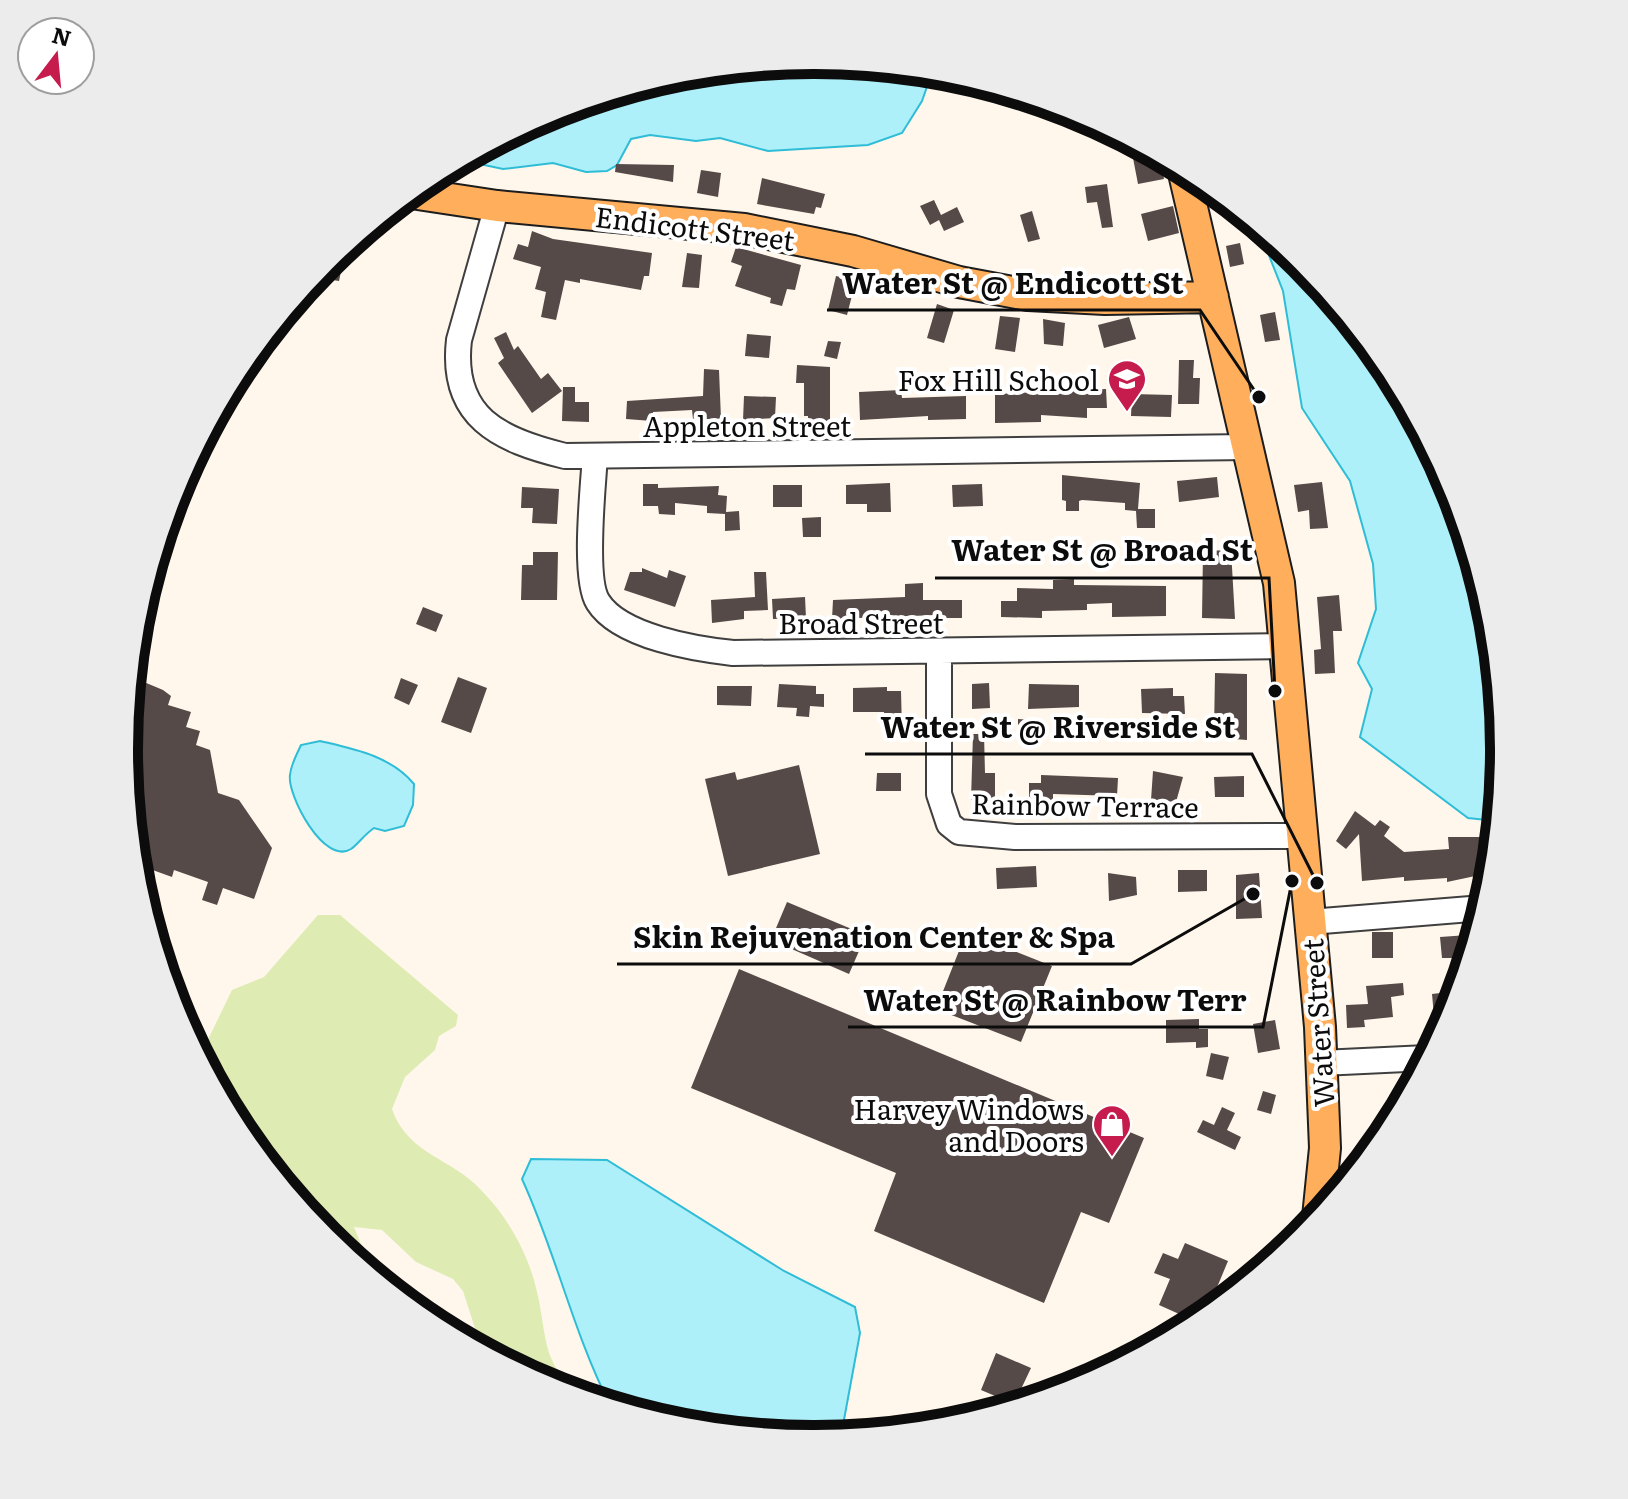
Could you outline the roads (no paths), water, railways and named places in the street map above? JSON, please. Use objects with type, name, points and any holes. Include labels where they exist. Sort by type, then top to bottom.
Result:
[{"type":"main road","name":"Water Street","points":[[1189,188],[1279,583],[1321,1063],[1325,1148],[1320,1197]]},
{"type":"main road","name":"Endicott Street","points":[[428,196],[497,206],[744,229],[853,251],[959,282],[1028,295],[1105,299],[1213,297]]},
{"type":"street","name":"Appleton Street","points":[[497,206],[459,340],[456,361],[460,386],[482,420],[498,434],[522,446],[565,456],[1248,447]]},
{"type":"street","name":"Broad Street","points":[[595,456],[591,547],[597,601],[612,618],[700,650],[733,653],[939,652],[1285,646]]},
{"type":"street","name":"Rainbow Terrace","points":[[939,652],[939,794],[949,824],[959,832],[1015,837],[1301,836]]},
{"type":"street","points":[[1310,922],[1470,909]]},
{"type":"street","points":[[1321,1063],[1414,1059]]},
{"type":"water","points":[[814,74],[858,75],[928,84],[922,101],[902,133],[868,145],[768,151],[720,138],[696,141],[650,135],[631,139],[617,165],[607,171],[586,172],[553,163],[503,169],[477,163],[555,125],[639,97],[682,87],[770,75]]},
{"type":"water","points":[[1266,249],[1322,304],[1376,374],[1420,451],[1454,532],[1477,618],[1484,661],[1490,750],[1486,820],[1468,818],[1360,737],[1372,689],[1358,663],[1376,609],[1373,564],[1350,481],[1302,408],[1283,291]]},
{"type":"water","points":[[320,741],[371,755],[405,774],[414,784],[413,805],[404,826],[385,831],[374,828],[351,849],[341,852],[319,838],[294,797],[290,775],[301,745]]},
{"type":"water","points":[[531,1159],[607,1160],[784,1271],[855,1307],[860,1333],[843,1424],[770,1424],[726,1419],[682,1412],[604,1391],[522,1179]]},
{"type":"place","name":"Water St @ Endicott St","points":[[1259,397]]},
{"type":"place","name":"Fox Hill School","points":[[1127,413]]},
{"type":"place","name":"Water St @ Broad St","points":[[1275,691]]},
{"type":"place","name":"Water St @ Rainbow Terr","points":[[1292,881]]},
{"type":"place","name":"Water St @ Riverside St","points":[[1317,883]]},
{"type":"place","name":"Skin Rejuvenation Center & Spa","points":[[1253,894]]},
{"type":"place","name":"Harvey Windows and Doors","points":[[1112,1158]]}]
